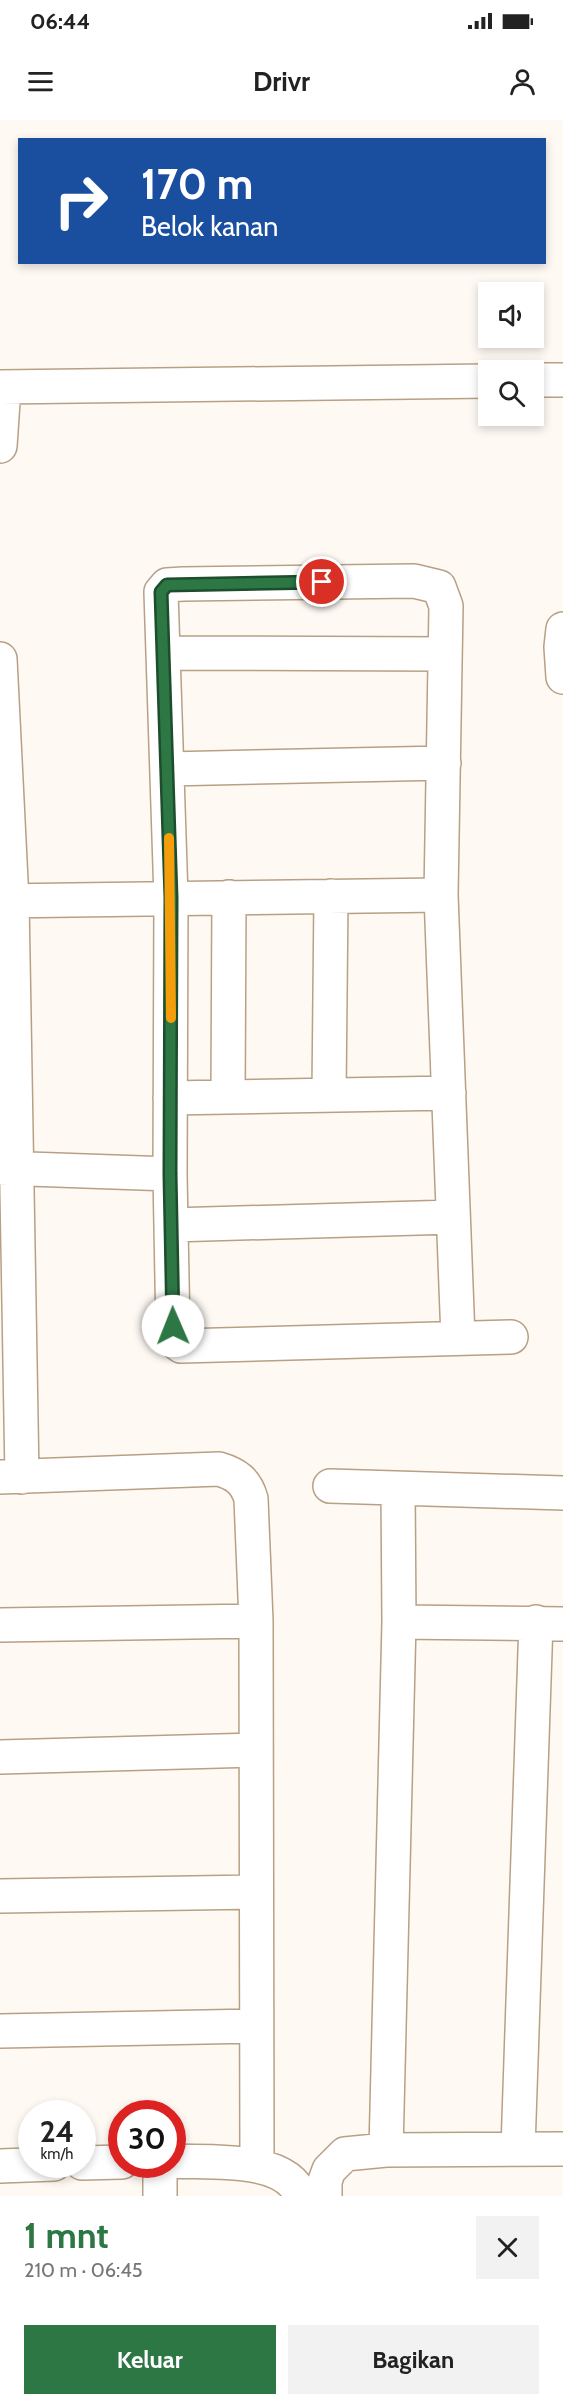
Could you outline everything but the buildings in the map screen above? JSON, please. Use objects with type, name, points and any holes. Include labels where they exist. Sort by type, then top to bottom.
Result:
[{"type":"street","points":[[544,380],[563,380]]},
{"type":"street","points":[[0,446],[2,387],[478,381]]},
{"type":"street","points":[[459,1338],[441,894],[446,606],[439,587],[414,581],[167,585],[161,592],[171,898],[170,1174],[173,1332],[177,1342],[181,1346],[511,1337]]},
{"type":"street","points":[[563,629],[561,647],[563,677]]},
{"type":"street","points":[[163,652],[445,654]]},
{"type":"street","points":[[0,659],[6,901],[11,1477],[219,1469],[231,1473],[248,1488],[251,1499],[256,1621],[257,2165]]},
{"type":"street","points":[[167,769],[444,763]]},
{"type":"street","points":[[6,901],[441,894]]},
{"type":"street","points":[[329,1095],[331,896]]},
{"type":"street","points":[[228,1097],[229,897]]},
{"type":"street","points":[[170,1098],[449,1094]]},
{"type":"street","points":[[8,1167],[170,1174]]},
{"type":"street","points":[[171,1225],[453,1217]]},
{"type":"street","points":[[330,1486],[563,1493]]},
{"type":"street","points":[[386,2150],[399,1623],[398,1489]]},
{"type":"street","points":[[0,1625],[256,1621]]},
{"type":"street","points":[[399,1623],[550,1623],[518,2148]]},
{"type":"street","points":[[0,1757],[256,1750]]},
{"type":"street","points":[[0,1896],[256,1892]]},
{"type":"street","points":[[0,2031],[256,2026]]},
{"type":"street","points":[[326,2196],[325,2181],[329,2170],[345,2154],[386,2150],[563,2149]]},
{"type":"street","points":[[186,2162],[257,2165],[278,2171],[289,2179],[301,2196]]},
{"type":"street","points":[[0,2166],[18,2165]]},
{"type":"street","points":[[159,2178],[160,2196]]},
{"type":"slow traffic","points":[[169,838],[171,1018]]},
{"type":"route","points":[[173,1326],[170,1174],[171,898],[161,592],[167,585],[322,582]]}]
